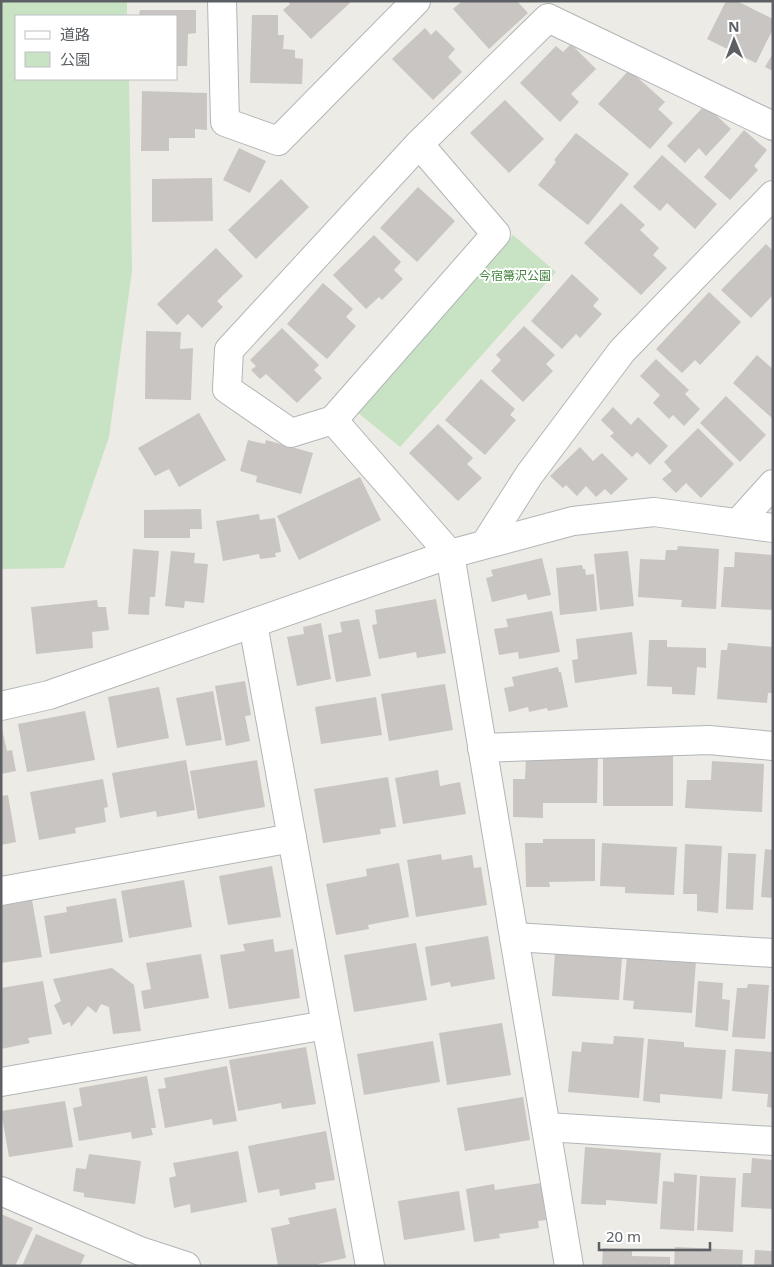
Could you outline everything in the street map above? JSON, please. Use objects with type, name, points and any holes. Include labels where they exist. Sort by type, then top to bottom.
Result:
[{"type":"street","points":[[222,1],[226,122],[278,142],[416,1]]},
{"type":"street","points":[[419,144],[496,234],[333,420],[291,433],[227,389],[230,350],[419,144],[548,18],[773,126]]},
{"type":"street","points":[[485,544],[529,476],[622,351],[773,195]]},
{"type":"street","points":[[333,420],[450,554],[569,1266]]},
{"type":"street","points":[[738,522],[773,484]]},
{"type":"street","points":[[1,706],[49,695],[450,554],[572,521],[654,512],[773,528]]},
{"type":"street","points":[[254,624],[370,1266]]},
{"type":"street","points":[[482,748],[709,740],[773,746]]},
{"type":"street","points":[[1,891],[292,838]]},
{"type":"street","points":[[514,937],[773,953]]},
{"type":"street","points":[[1,1082],[326,1025]]},
{"type":"street","points":[[546,1127],[773,1141]]},
{"type":"street","points":[[1,1191],[136,1258],[186,1266]]},
{"type":"green space","points":[[1,1],[127,1],[127,15],[15,15],[15,80],[129,80],[132,271],[109,437],[64,568],[1,569]]},
{"type":"green space","name":"今宿箒沢公園","points":[[513,235],[556,272],[400,447],[357,412]]},
{"type":"building","points":[[288,1],[352,1],[311,39],[283,10],[290,4]]},
{"type":"building","points":[[462,1],[517,1],[528,13],[489,49],[453,9]]},
{"type":"building","points":[[726,1],[737,1],[773,19],[773,29],[756,63],[707,39]]},
{"type":"building","points":[[140,10],[196,10],[196,33],[188,34],[187,66],[178,66],[178,15],[139,15]]},
{"type":"building","points":[[252,15],[278,15],[278,35],[284,35],[283,49],[295,50],[295,58],[303,59],[302,84],[250,83]]},
{"type":"building","points":[[425,28],[431,35],[436,30],[455,49],[448,57],[462,72],[433,100],[392,59]]},
{"type":"building","points":[[571,44],[596,69],[571,94],[579,102],[560,122],[520,83],[556,46],[563,52]]},
{"type":"building","points":[[773,53],[773,71],[765,67]]},
{"type":"building","points":[[629,70],[665,102],[658,109],[673,123],[650,149],[598,104]]},
{"type":"building","points":[[142,91],[207,93],[207,130],[195,129],[195,138],[169,138],[169,151],[141,151]]},
{"type":"building","points":[[505,100],[544,139],[509,173],[470,133]]},
{"type":"building","points":[[705,105],[731,129],[706,156],[699,148],[685,163],[667,146]]},
{"type":"building","points":[[744,130],[767,150],[754,166],[758,170],[730,200],[704,177]]},
{"type":"building","points":[[576,133],[629,174],[588,225],[538,185],[556,162],[554,160]]},
{"type":"building","points":[[239,148],[266,161],[250,193],[223,180]]},
{"type":"building","points":[[662,155],[717,204],[695,229],[667,203],[660,211],[633,187]]},
{"type":"building","points":[[212,178],[213,221],[152,222],[152,179]]},
{"type":"building","points":[[281,179],[309,207],[256,259],[228,230]]},
{"type":"building","points":[[418,187],[455,221],[417,262],[380,228]]},
{"type":"building","points":[[621,203],[645,225],[640,230],[659,248],[653,255],[667,268],[641,295],[584,243]]},
{"type":"building","points":[[374,235],[401,262],[394,270],[403,279],[382,300],[379,297],[366,309],[333,275]]},
{"type":"building","points":[[766,244],[773,251],[773,295],[751,318],[721,290]]},
{"type":"building","points":[[216,248],[243,276],[217,301],[223,307],[202,328],[188,314],[177,325],[157,304]]},
{"type":"building","points":[[572,274],[599,299],[593,306],[602,314],[580,338],[576,334],[562,349],[531,321]]},
{"type":"building","points":[[323,283],[353,309],[346,317],[356,326],[327,359],[287,324]]},
{"type":"building","points":[[709,292],[741,322],[700,365],[695,360],[682,373],[656,349]]},
{"type":"building","points":[[524,326],[555,355],[546,364],[553,371],[523,402],[491,371],[501,360],[496,355]]},
{"type":"building","points":[[282,328],[319,365],[314,370],[322,378],[297,403],[266,374],[260,379],[251,370],[256,366],[250,360]]},
{"type":"building","points":[[146,331],[181,332],[180,349],[193,348],[191,400],[145,399]]},
{"type":"building","points":[[757,355],[773,369],[773,419],[733,383]]},
{"type":"building","points":[[656,359],[689,390],[685,394],[700,409],[684,426],[673,415],[669,419],[653,403],[660,395],[640,376]]},
{"type":"building","points":[[481,379],[515,409],[510,415],[516,420],[485,455],[445,420]]},
{"type":"building","points":[[726,396],[766,435],[740,462],[700,423]]},
{"type":"building","points":[[613,407],[631,425],[638,417],[668,446],[650,465],[637,452],[632,457],[610,436],[614,433],[601,420]]},
{"type":"building","points":[[199,413],[226,460],[179,487],[169,469],[155,476],[138,448]]},
{"type":"building","points":[[438,424],[473,458],[467,464],[482,478],[458,501],[409,453]]},
{"type":"building","points":[[698,428],[734,464],[701,498],[686,483],[676,493],[662,479],[672,471],[664,462]]},
{"type":"building","points":[[248,440],[265,444],[266,440],[313,453],[301,494],[256,482],[257,476],[240,471]]},
{"type":"building","points":[[580,447],[593,461],[602,453],[628,479],[611,495],[605,489],[596,497],[586,486],[577,496],[566,485],[563,488],[550,476]]},
{"type":"building","points":[[360,477],[381,520],[299,560],[277,516]]},
{"type":"building","points":[[201,509],[202,529],[190,529],[190,538],[144,538],[144,510]]},
{"type":"building","points":[[259,514],[260,520],[275,518],[281,552],[275,553],[276,557],[260,559],[259,554],[223,561],[216,521]]},
{"type":"building","points":[[678,546],[719,549],[716,609],[681,607],[682,600],[638,597],[640,559],[665,560],[666,550],[677,550]]},
{"type":"building","points":[[133,549],[159,551],[155,597],[150,597],[149,615],[128,614]]},
{"type":"building","points":[[171,551],[195,553],[194,563],[208,564],[204,603],[185,601],[184,608],[165,606]]},
{"type":"building","points":[[628,551],[634,606],[600,610],[594,554]]},
{"type":"building","points":[[735,552],[773,555],[773,610],[721,607],[724,567],[734,567]]},
{"type":"building","points":[[542,558],[551,595],[528,600],[526,594],[492,602],[486,578],[493,576],[491,570]]},
{"type":"building","points":[[582,565],[586,575],[594,574],[597,611],[560,615],[556,568]]},
{"type":"building","points":[[436,599],[446,653],[417,658],[416,652],[379,659],[372,625],[377,624],[375,610]]},
{"type":"building","points":[[97,600],[98,607],[106,607],[109,630],[92,632],[93,648],[36,654],[31,607]]},
{"type":"building","points":[[552,611],[560,652],[519,659],[518,652],[499,655],[494,629],[508,627],[506,619]]},
{"type":"building","points":[[359,619],[371,676],[336,682],[328,635],[342,632],[340,622]]},
{"type":"building","points":[[321,623],[331,679],[297,686],[287,637],[304,634],[303,627]]},
{"type":"building","points":[[632,632],[637,674],[575,683],[572,660],[578,659],[576,639]]},
{"type":"building","points":[[649,640],[667,640],[667,647],[706,648],[706,668],[697,667],[695,695],[672,694],[672,687],[647,686]]},
{"type":"building","points":[[728,643],[773,647],[773,693],[768,693],[767,703],[717,699],[721,650],[727,650]]},
{"type":"building","points":[[558,667],[559,672],[561,672],[568,707],[548,711],[547,708],[529,712],[528,707],[509,712],[504,688],[514,686],[512,677]]},
{"type":"building","points":[[245,681],[251,715],[245,716],[250,741],[226,746],[215,686]]},
{"type":"building","points":[[445,684],[453,730],[389,741],[381,694]]},
{"type":"building","points":[[159,687],[169,738],[117,748],[108,697]]},
{"type":"building","points":[[213,691],[222,740],[186,746],[176,698]]},
{"type":"building","points":[[376,697],[382,735],[321,744],[315,707]]},
{"type":"building","points":[[85,711],[95,760],[27,772],[18,724]]},
{"type":"building","points":[[1,725],[7,751],[12,750],[16,771],[1,774]]},
{"type":"building","points":[[598,754],[597,803],[543,803],[543,818],[513,817],[513,779],[525,779],[526,758]]},
{"type":"building","points":[[603,756],[673,756],[673,806],[603,806]]},
{"type":"building","points":[[186,760],[195,810],[157,817],[156,811],[120,818],[112,773]]},
{"type":"building","points":[[257,760],[265,807],[198,819],[190,771]]},
{"type":"building","points":[[712,761],[764,764],[762,812],[685,808],[687,780],[711,780]]},
{"type":"building","points":[[438,770],[440,786],[460,782],[466,814],[403,824],[395,778]]},
{"type":"building","points":[[388,777],[396,827],[380,829],[381,834],[323,843],[314,789]]},
{"type":"building","points":[[103,779],[108,807],[104,808],[106,822],[75,828],[76,833],[39,840],[30,792]]},
{"type":"building","points":[[8,795],[16,842],[1,845],[1,796]]},
{"type":"building","points":[[543,839],[595,839],[595,881],[549,882],[550,887],[526,887],[525,843],[543,843]]},
{"type":"building","points":[[602,843],[677,847],[674,895],[625,893],[625,887],[600,886]]},
{"type":"building","points":[[685,844],[722,846],[718,913],[697,911],[697,894],[683,894]]},
{"type":"building","points":[[765,849],[773,850],[773,898],[761,897]]},
{"type":"building","points":[[728,853],[756,854],[753,910],[726,909]]},
{"type":"building","points":[[441,854],[442,860],[472,855],[474,868],[481,867],[487,905],[416,917],[407,860]]},
{"type":"building","points":[[399,863],[409,917],[368,925],[369,929],[336,935],[326,884],[367,876],[366,869]]},
{"type":"building","points":[[272,866],[281,917],[228,925],[219,876]]},
{"type":"building","points":[[184,880],[192,927],[129,938],[121,891]]},
{"type":"building","points":[[116,898],[123,942],[50,954],[44,916],[67,912],[66,907]]},
{"type":"building","points":[[32,900],[42,957],[1,963],[1,906]]},
{"type":"building","points":[[488,936],[495,979],[451,987],[450,982],[431,986],[425,947]]},
{"type":"building","points":[[273,939],[275,952],[293,949],[300,998],[229,1009],[220,955],[245,951],[243,944]]},
{"type":"building","points":[[416,943],[427,1000],[354,1012],[344,955]]},
{"type":"building","points":[[555,953],[622,957],[619,1000],[552,996]]},
{"type":"building","points":[[201,954],[209,998],[144,1009],[141,991],[151,989],[146,963]]},
{"type":"building","points":[[627,956],[696,961],[692,1013],[633,1009],[634,1001],[623,1000]]},
{"type":"building","points":[[112,968],[134,985],[141,1031],[113,1034],[109,1007],[101,1004],[96,1013],[88,1006],[71,1027],[70,1022],[63,1025],[54,1005],[61,1001],[53,979]]},
{"type":"building","points":[[43,981],[52,1034],[28,1038],[30,1043],[1,1049],[1,988]]},
{"type":"building","points":[[698,981],[723,983],[722,999],[730,1000],[728,1031],[695,1027]]},
{"type":"building","points":[[748,984],[769,985],[765,1039],[732,1037],[737,988],[747,988]]},
{"type":"building","points":[[502,1023],[511,1075],[447,1085],[439,1033]]},
{"type":"building","points":[[614,1036],[644,1038],[639,1098],[568,1092],[572,1051],[581,1052],[582,1042],[613,1044]]},
{"type":"building","points":[[648,1039],[684,1042],[684,1047],[726,1050],[722,1099],[660,1094],[660,1103],[643,1101]]},
{"type":"building","points":[[433,1041],[440,1082],[364,1095],[357,1054]]},
{"type":"building","points":[[306,1047],[316,1104],[282,1109],[281,1103],[238,1111],[229,1060]]},
{"type":"building","points":[[735,1049],[773,1052],[773,1108],[767,1107],[768,1094],[732,1091]]},
{"type":"building","points":[[227,1066],[237,1121],[213,1125],[212,1119],[165,1128],[158,1089],[166,1088],[164,1078]]},
{"type":"building","points":[[147,1076],[156,1128],[151,1128],[153,1135],[132,1139],[131,1132],[79,1141],[73,1108],[82,1106],[79,1088]]},
{"type":"building","points":[[523,1097],[530,1140],[465,1151],[457,1108]]},
{"type":"building","points":[[65,1101],[73,1147],[9,1157],[1,1111]]},
{"type":"building","points":[[326,1131],[335,1180],[315,1183],[316,1189],[280,1196],[279,1189],[258,1193],[248,1146]]},
{"type":"building","points":[[585,1147],[661,1153],[657,1204],[606,1200],[606,1205],[581,1204]]},
{"type":"building","points":[[238,1151],[247,1202],[191,1213],[190,1204],[174,1208],[169,1178],[176,1176],[173,1163]]},
{"type":"building","points":[[89,1154],[141,1161],[135,1204],[84,1197],[84,1193],[73,1191],[76,1168],[86,1169]]},
{"type":"building","points":[[752,1158],[773,1160],[773,1209],[741,1207],[743,1173],[751,1173]]},
{"type":"building","points":[[674,1173],[697,1175],[694,1231],[660,1229],[663,1181],[674,1182]]},
{"type":"building","points":[[700,1176],[736,1178],[733,1232],[697,1230]]},
{"type":"building","points":[[541,1183],[546,1220],[538,1221],[539,1228],[499,1234],[500,1238],[474,1242],[466,1189],[494,1184],[495,1190]]},
{"type":"building","points":[[459,1191],[465,1230],[404,1240],[398,1201]]},
{"type":"building","points":[[336,1208],[346,1258],[318,1264],[318,1266],[278,1266],[271,1228],[290,1224],[288,1218]]},
{"type":"building","points":[[1,1214],[33,1228],[15,1266],[1,1266]]},
{"type":"building","points":[[36,1234],[85,1255],[80,1266],[22,1266]]},
{"type":"building","points":[[675,1247],[743,1250],[742,1266],[674,1266]]},
{"type":"building","points":[[603,1248],[632,1249],[632,1256],[670,1257],[670,1266],[602,1266]]},
{"type":"building","points":[[755,1250],[773,1251],[773,1266],[754,1266]]}]
